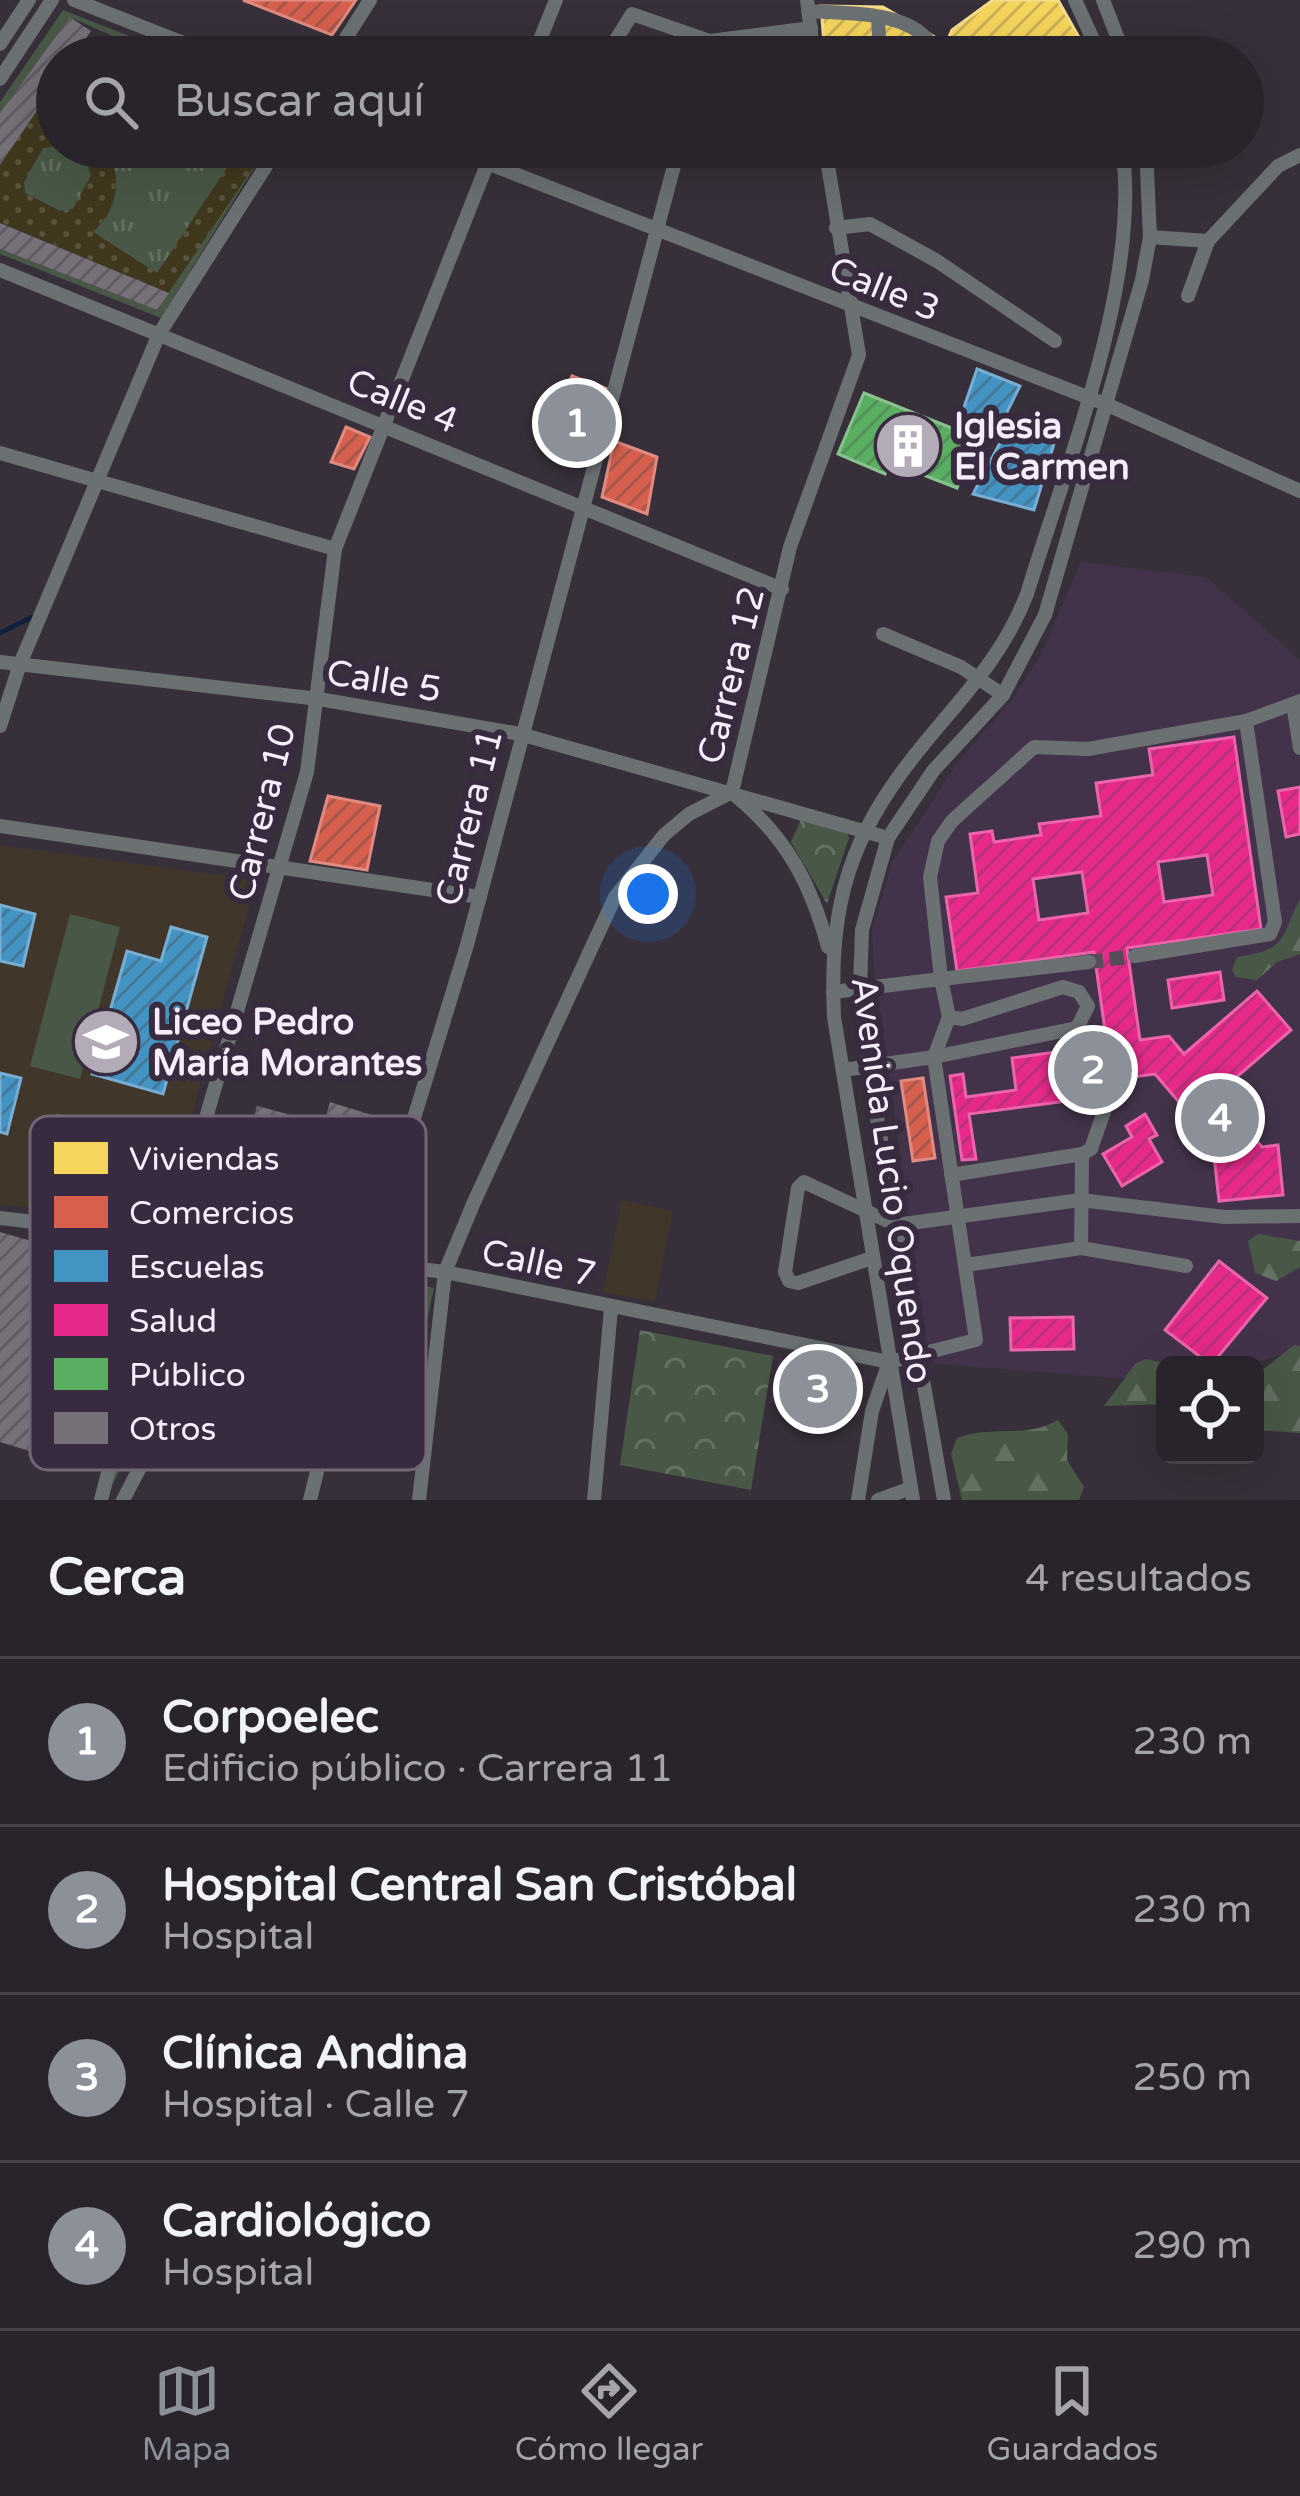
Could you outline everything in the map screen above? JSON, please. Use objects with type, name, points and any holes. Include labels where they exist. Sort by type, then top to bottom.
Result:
[{"type":"street","points":[[0,44],[29,0]]},
{"type":"street","points":[[0,79],[52,0]]},
{"type":"street","points":[[74,0],[166,36]]},
{"type":"street","points":[[347,36],[370,0]]},
{"type":"street","points":[[541,36],[556,0]]},
{"type":"street","points":[[1076,0],[1092,36]]},
{"type":"street","points":[[1103,0],[1117,36]]},
{"type":"street","points":[[812,36],[807,5],[878,16],[923,36]]},
{"type":"street","points":[[618,36],[632,14],[698,36]]},
{"type":"street","points":[[878,16],[879,36]]},
{"type":"street","points":[[744,36],[811,28]]},
{"type":"street","points":[[1188,296],[1208,241],[1278,166],[1300,154]]},
{"type":"street","points":[[0,726],[20,664],[159,334],[265,168]]},
{"type":"street","name":"Carrera 10","points":[[206,1116],[307,772],[335,549],[485,168]]},
{"type":"street","name":"Calle 3","points":[[500,168],[1108,405],[1300,491]]},
{"type":"street","name":"Carrera 11","points":[[413,1116],[479,897],[674,168]]},
{"type":"street","name":"Carrera 12","points":[[426,1439],[445,1272],[615,897],[664,835],[689,814],[732,792],[811,482],[859,355],[828,168]]},
{"type":"street","name":"Avenida Lucio Oquendo","points":[[912,1494],[864,1213],[833,992],[837,904],[864,828],[924,743],[983,679],[1013,630],[1027,594],[1110,320],[1123,248],[1122,168]]},
{"type":"street","name":"Avenida Lucio Oquendo","points":[[944,1500],[868,1066],[860,988],[867,907],[888,838],[933,771],[1003,694],[1045,615],[1133,324],[1150,236],[1147,168]]},
{"type":"street","points":[[836,228],[870,224],[1055,341]]},
{"type":"street","points":[[1150,236],[1208,241]]},
{"type":"street","name":"Calle 4","points":[[0,270],[782,589]]},
{"type":"street","points":[[0,453],[335,549]]},
{"type":"street","points":[[883,634],[983,679],[1003,694]]},
{"type":"street","name":"Calle 5","points":[[0,662],[319,699],[520,734],[888,838]]},
{"type":"street","points":[[1186,1266],[1082,1248],[966,1265],[934,1058],[949,1017],[930,877],[933,852],[952,820],[1024,752],[1045,745],[1088,748],[1246,721],[1296,702],[1300,748]]},
{"type":"street","points":[[1135,956],[1270,934],[1275,922],[1246,721]]},
{"type":"street","points":[[732,792],[781,839],[813,894],[831,960]]},
{"type":"street","points":[[781,839],[778,818],[803,811]]},
{"type":"street","points":[[0,826],[479,897]]},
{"type":"street","points":[[833,992],[1089,962]]},
{"type":"street","points":[[843,1070],[934,1058],[1077,1028],[1088,1006],[1079,992],[1063,987],[962,1019],[949,1017]]},
{"type":"street","points":[[951,1174],[1082,1154],[1091,1149],[1107,1103]]},
{"type":"street","points":[[1082,1154],[1082,1248]]},
{"type":"street","points":[[872,1258],[797,1283],[785,1272],[798,1188],[804,1182],[838,1194],[864,1213],[896,1226],[1080,1200],[1224,1217],[1300,1216]]},
{"type":"street","name":"Calle 7","points":[[0,1218],[30,1221]]},
{"type":"street","name":"Calle 7","points":[[426,1269],[889,1362],[979,1337],[966,1265]]},
{"type":"street","points":[[594,1500],[611,1308]]},
{"type":"street","points":[[858,1500],[872,1411],[889,1362]]},
{"type":"street","name":"Carrera 10","points":[[101,1500],[109,1470]]},
{"type":"street","points":[[122,1500],[138,1470]]},
{"type":"street","name":"Carrera 11","points":[[310,1500],[317,1470]]},
{"type":"street","name":"Carrera 12","points":[[419,1500],[422,1470]]},
{"type":"street","points":[[878,1500],[912,1494]]},
{"type":"shaded area","points":[[1081,562],[1206,577],[1300,660],[1300,1349],[1264,1361],[1264,1356],[1156,1356],[1156,1381],[928,1363],[872,930],[892,863],[958,762],[1014,697],[1040,656]]},
{"type":"shaded area","name":"Liceo Pedro María Morantes","points":[[0,845],[256,880],[192,1116],[30,1116],[30,1208],[0,1204]]},
{"type":"shaded area","points":[[622,1200],[673,1211],[655,1302],[603,1292]]},
{"type":"shaded area","points":[[778,1358],[867,1375],[859,1418],[769,1403]]},
{"type":"green space","points":[[63,10],[129,36],[112,36],[70,17],[56,36],[45,36]]},
{"type":"green space","points":[[36,49],[36,64],[0,113],[0,102]]},
{"type":"green space","points":[[36,161],[36,168],[89,168],[92,175],[73,209],[60,211],[25,193],[24,182]]},
{"type":"green space","points":[[227,168],[157,274],[93,232],[113,202],[114,170]]},
{"type":"green space","points":[[254,168],[161,318],[0,254],[0,249],[157,310]]},
{"type":"green space","points":[[803,815],[846,830],[849,838],[827,904],[791,842]]},
{"type":"green space","points":[[1300,899],[1300,954],[1277,962],[1257,980],[1236,977],[1232,970],[1237,957],[1275,946]]},
{"type":"green space","points":[[70,914],[120,927],[80,1079],[30,1066]]},
{"type":"green space","points":[[1258,1234],[1300,1241],[1300,1267],[1276,1281],[1255,1273],[1248,1241]]},
{"type":"green space","points":[[426,1286],[434,1288],[426,1325]]},
{"type":"green space","points":[[640,1330],[773,1356],[751,1490],[620,1465]]},
{"type":"green space","points":[[1294,1345],[1300,1346],[1300,1433],[1264,1431],[1264,1369]]},
{"type":"green space","points":[[1156,1361],[1156,1404],[1104,1406],[1136,1363]]},
{"type":"green space","points":[[1058,1420],[1068,1434],[1067,1460],[1084,1487],[1079,1500],[962,1500],[951,1454],[957,1438],[1034,1429]]},
{"type":"sand","points":[[36,112],[36,161],[24,182],[25,193],[59,211],[73,209],[91,175],[89,168],[114,168],[112,202],[93,232],[157,273],[227,168],[253,168],[169,293],[0,222],[0,165]]},
{"type":"building: Viviendas","points":[[993,0],[1058,0],[1078,36],[949,36]]},
{"type":"building: Viviendas","points":[[821,6],[883,7],[933,36],[823,36]]},
{"type":"building: Comercios","points":[[243,0],[356,0],[332,35]]},
{"type":"building: Comercios","points":[[572,376],[616,392],[611,414],[564,397]]},
{"type":"building: Comercios","points":[[346,427],[370,437],[354,469],[331,462]]},
{"type":"building: Comercios","points":[[614,441],[657,457],[647,514],[602,497]]},
{"type":"building: Comercios","points":[[328,796],[380,806],[367,870],[310,861]]},
{"type":"building: Comercios","points":[[923,1078],[935,1158],[913,1161],[901,1081]]},
{"type":"building: Escuelas","points":[[977,369],[1020,386],[996,434],[960,419]]},
{"type":"building: Escuelas","points":[[1013,418],[1056,437],[1034,510],[973,494]]},
{"type":"building: Escuelas","points":[[0,905],[35,914],[23,966],[0,961]]},
{"type":"building: Escuelas","points":[[171,927],[207,937],[163,1094],[92,1074],[127,951],[161,961]]},
{"type":"building: Escuelas","points":[[0,1073],[21,1078],[7,1134],[0,1132]]},
{"type":"building: Salud","points":[[1234,737],[1261,929],[1127,948],[1140,1040],[1169,1036],[1184,1054],[1257,991],[1291,1030],[1218,1093],[1262,1147],[1278,1145],[1283,1195],[1219,1201],[1214,1156],[1185,1120],[1190,1115],[1155,1074],[1065,1086],[1067,1101],[969,1114],[976,1159],[962,1160],[950,1076],[963,1074],[966,1097],[1016,1090],[1012,1058],[1107,1045],[1094,952],[957,971],[946,897],[978,893],[970,834],[992,831],[994,842],[1041,835],[1039,824],[1101,816],[1096,783],[1153,775],[1149,749]],"holes":[[[1207,855],[1213,895],[1164,902],[1158,862]],[[1082,872],[1088,913],[1039,920],[1033,879]]]},
{"type":"building: Salud","points":[[1300,787],[1300,834],[1286,837],[1278,791]]},
{"type":"building: Salud","points":[[1220,972],[1224,1000],[1172,1008],[1168,980]]},
{"type":"building: Salud","points":[[1145,1114],[1157,1135],[1149,1139],[1162,1162],[1122,1186],[1103,1154],[1132,1137],[1126,1126]]},
{"type":"building: Salud","points":[[1219,1261],[1267,1298],[1219,1356],[1199,1356],[1165,1330]]},
{"type":"building: Salud","points":[[1073,1317],[1074,1349],[1011,1350],[1010,1318]]},
{"type":"building: Público","name":"Iglesia El Carmen","points":[[864,393],[977,438],[957,488],[890,462],[885,474],[838,454]]},
{"type":"building: Público","points":[[554,399],[607,418],[601,442],[547,427]]},
{"type":"building: Otros","points":[[70,17],[91,31],[88,36],[56,36]]},
{"type":"building: Otros","points":[[36,64],[36,112],[0,165],[0,113]]},
{"type":"building: Otros","points":[[0,223],[169,293],[157,310],[0,249]]},
{"type":"building: Otros","points":[[330,1102],[375,1116],[326,1116]]},
{"type":"building: Otros","points":[[257,1106],[295,1116],[254,1116]]},
{"type":"building: Otros","points":[[0,1232],[30,1241],[30,1451],[0,1442]]},
{"type":"waterway","points":[[0,633],[32,617]]},
{"type":"tunnel","points":[[1089,962],[1135,956]]},
{"type":"place","name":"Corpoelec","points":[[577,423]]},
{"type":"place","name":"Iglesia El Carmen","points":[[908,446]]},
{"type":"place","name":"Liceo Pedro María Morantes","points":[[106,1042]]},
{"type":"place","name":"Hospital Central San Cristóbal","points":[[1093,1070]]},
{"type":"place","name":"Cardiológico","points":[[1220,1118]]},
{"type":"place","name":"Clínica Andina","points":[[818,1389]]}]
